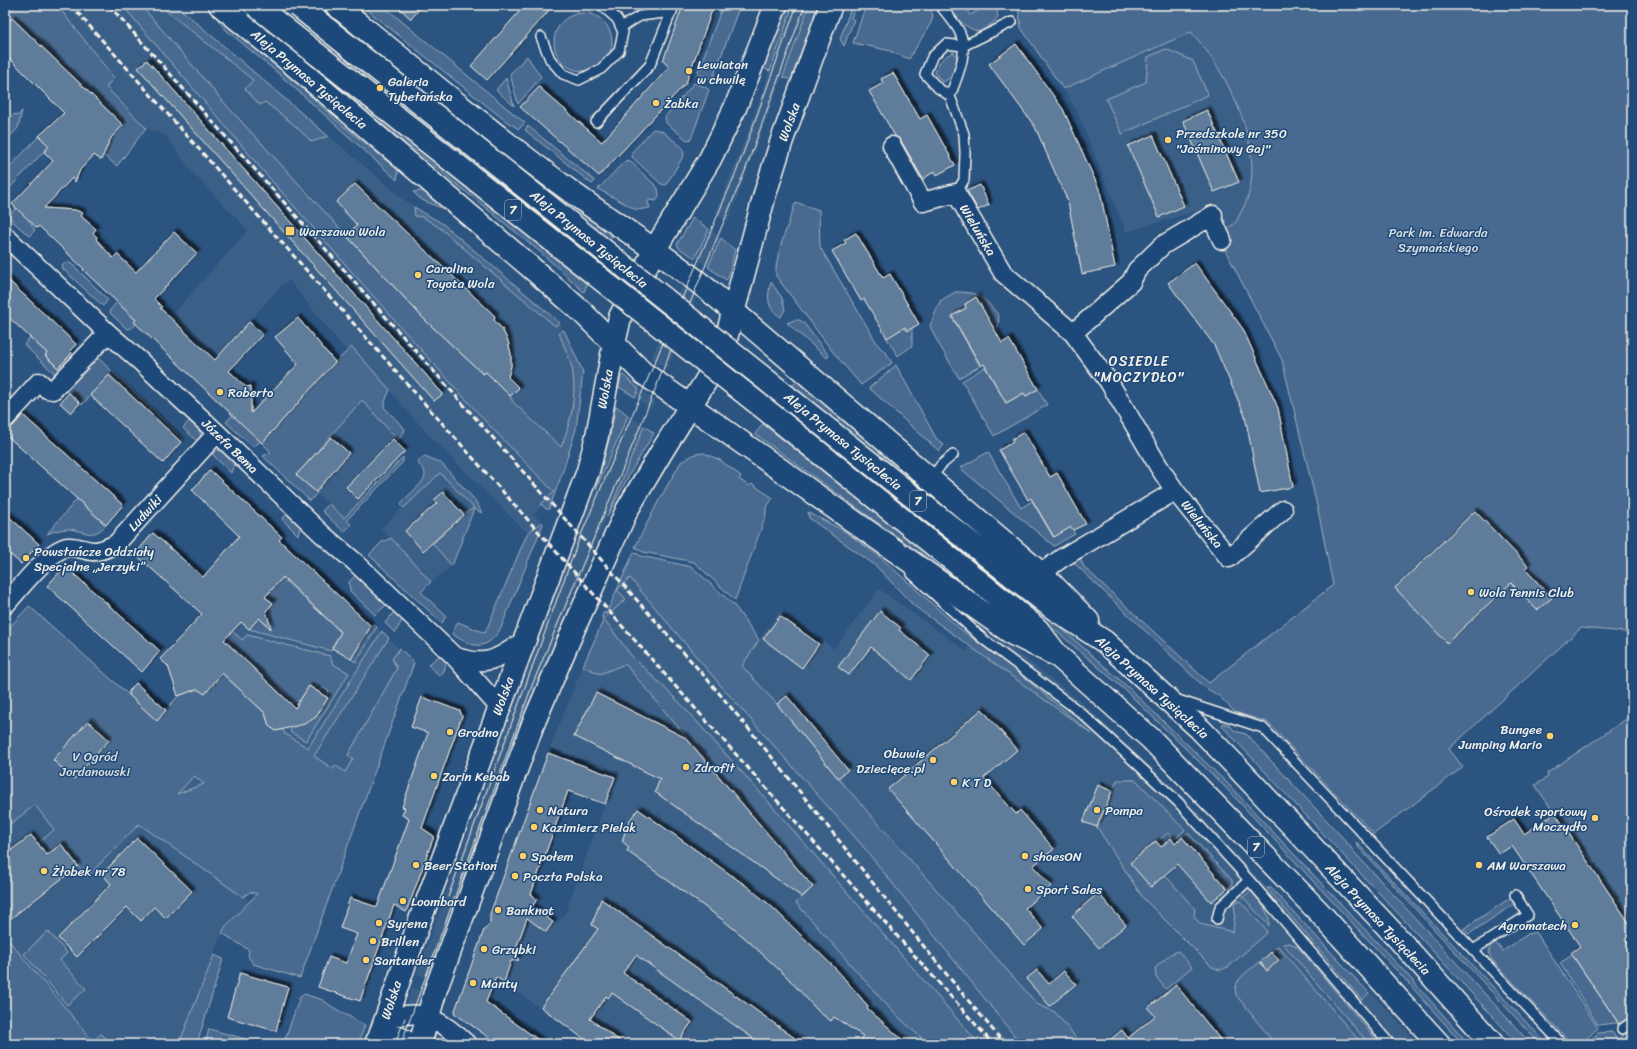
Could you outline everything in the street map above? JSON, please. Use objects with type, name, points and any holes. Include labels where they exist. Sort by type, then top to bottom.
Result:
[{"type":"main road","name":"Aleja Prymasa Tysiąclecia","points":[[220,5],[288,60],[535,271],[582,312],[643,373],[862,529],[1013,634],[1064,660]]},
{"type":"main road","name":"Aleja Prymasa Tysiąclecia","points":[[255,5],[771,414],[1027,620],[1038,630],[1064,660],[1152,739],[1318,911],[1439,1044]]},
{"type":"main road","name":"Aleja Prymasa Tysiąclecia","points":[[298,5],[1050,606],[1106,642]]},
{"type":"main road","name":"Aleja Prymasa Tysiąclecia","points":[[336,5],[519,153],[572,193],[655,249],[708,288],[930,480],[1041,573],[1075,606],[1106,642],[1200,729],[1236,766],[1395,935],[1493,1044]]},
{"type":"main road","points":[[655,249],[710,159],[735,108],[776,5]]},
{"type":"main road","name":"Wolska","points":[[690,406],[707,379],[726,339],[765,194],[782,140],[831,5]]},
{"type":"main road","name":"Wolska","points":[[379,1036],[499,707],[588,471],[597,436],[620,317],[655,249]]},
{"type":"main road","points":[[420,1044],[436,989],[533,724],[575,626],[628,510],[654,464],[690,406]]},
{"type":"main road","points":[[379,1036],[397,1037],[403,1039],[408,1044]]},
{"type":"street","name":"Wieluńska","points":[[892,146],[923,202],[956,193],[1003,273],[1073,333],[1110,382],[1159,467],[1175,491],[1229,558],[1283,510]]},
{"type":"street","points":[[1073,333],[1131,282],[1137,270],[1163,246],[1212,216],[1222,240]]},
{"type":"street","name":"Józefa Bema","points":[[5,236],[454,656],[499,707]]},
{"type":"street","points":[[5,419],[39,382],[47,389],[53,390],[108,333]]},
{"type":"street","name":"Ludwiki","points":[[5,606],[50,556],[59,549],[72,547],[93,551],[103,550],[116,544],[217,433]]},
{"type":"street","name":"Wieluńska","points":[[1041,573],[1062,558],[1175,491]]},
{"type":"street","name":"Józefa Bema","points":[[454,656],[476,662],[488,661],[500,657],[524,641]]},
{"type":"street","points":[[379,1036],[394,1017],[406,1014],[428,1017],[444,1024],[467,1044]]},
{"type":"lane","points":[[541,37],[550,59],[563,74],[579,80],[601,69],[619,51],[624,32],[617,19],[601,5]]},
{"type":"lane","points":[[940,5],[960,32],[963,46],[961,65],[950,96]]},
{"type":"lane","points":[[621,27],[640,16],[673,8]]},
{"type":"lane","points":[[596,122],[650,65],[673,8]]},
{"type":"lane","points":[[956,193],[964,180],[966,153],[964,134],[950,96],[938,88],[925,74],[932,57],[946,44],[963,46],[1012,22]]},
{"type":"lane","points":[[930,480],[941,465],[953,455]]},
{"type":"lane","points":[[862,529],[983,639],[1080,712],[1178,802],[1249,880],[1390,1044]]},
{"type":"lane","points":[[1164,696],[1263,728],[1562,1044]]},
{"type":"lane","points":[[1217,919],[1220,907],[1249,880]]},
{"type":"lane","points":[[1473,950],[1528,915],[1515,895]]},
{"type":"lane","points":[[1622,1029],[1632,1022]]},
{"type":"shaded area","points":[[57,5],[122,5],[136,21],[153,5],[176,5],[404,200],[443,224],[560,323],[583,372],[576,429],[563,471],[554,492],[541,504],[542,506],[534,514],[541,522],[528,534],[427,433],[352,348],[347,352],[289,280],[279,288],[196,381],[151,339],[248,230],[193,173],[165,135],[146,128],[106,87],[114,78]]},
{"type":"shaded area","points":[[793,5],[809,5],[728,222],[715,214],[751,124]]},
{"type":"shaded area","name":"Przedszkole nr 350 \"Jaśminowy Gaj\"","points":[[1191,32],[1202,44],[1234,97],[1253,163],[1251,186],[1247,202],[1235,223],[1221,232],[1209,207],[1126,232],[1077,111],[1063,89]]},
{"type":"shaded area","points":[[709,229],[721,238],[708,267],[695,258]]},
{"type":"shaded area","points":[[684,280],[699,291],[667,369],[651,359]]},
{"type":"shaded area","points":[[639,389],[655,401],[651,409],[635,397]]},
{"type":"shaded area","points":[[363,400],[408,451],[344,518],[296,475]]},
{"type":"shaded area","points":[[628,415],[644,426],[569,605],[502,776],[430,978],[417,974],[548,611],[596,489]]},
{"type":"shaded area","points":[[440,473],[474,508],[452,566],[431,582],[381,528]]},
{"type":"shaded area","points":[[279,540],[347,604],[354,605],[414,663],[368,792],[303,749],[162,799],[201,760],[157,721],[178,696],[263,557]]},
{"type":"shaded area","points":[[630,578],[721,686],[861,844],[1021,1044],[591,1044],[503,982],[511,961],[516,959],[514,954],[525,925],[530,922],[532,906],[556,924],[565,914],[615,777],[615,775],[610,771],[550,748],[583,666],[600,674],[606,621],[604,619],[626,599],[617,590]]},
{"type":"shaded area","points":[[879,589],[966,651],[985,627],[1080,701],[1182,795],[1267,888],[1362,999],[1371,992],[1418,1044],[1081,1044],[1055,1012],[1037,1004],[838,778],[777,704],[742,665],[781,610],[834,649]]},
{"type":"shaded area","points":[[19,785],[54,830],[38,843],[138,823],[250,901],[224,927],[179,1044],[114,1044],[101,1035],[93,1041],[5,936],[5,801]]},
{"type":"shaded area","points":[[412,988],[424,992],[418,1009],[405,1009]]},
{"type":"green space","points":[[16,5],[57,5],[114,78],[106,87],[146,128],[117,166],[103,155],[107,149],[5,26],[5,17]]},
{"type":"green space","points":[[122,5],[153,5],[146,11],[227,106],[346,235],[426,321],[483,374],[486,372],[510,396],[513,402],[561,447],[568,428],[574,388],[572,368],[559,333],[564,330],[583,372],[576,429],[549,509],[546,509],[541,504],[554,492],[488,424],[396,322],[265,173]]},
{"type":"green space","points":[[159,5],[176,5],[328,136],[312,142],[293,124],[265,102],[260,105],[245,89],[253,80]]},
{"type":"green space","points":[[235,5],[239,5],[587,284],[584,292],[539,251]]},
{"type":"green space","points":[[313,5],[321,5],[569,204],[612,235],[608,244]]},
{"type":"green space","points":[[361,5],[382,5],[525,123],[519,129],[507,122]]},
{"type":"green space","points":[[723,5],[740,5],[713,78],[711,79],[697,74]]},
{"type":"green space","points":[[788,5],[793,5],[770,71],[763,68]]},
{"type":"green space","points":[[809,5],[818,5],[791,80],[783,77]]},
{"type":"green space","points":[[852,5],[856,5],[851,18],[854,20],[844,46],[840,39]]},
{"type":"green space","points":[[866,5],[929,5],[933,16],[931,23],[909,59],[887,50],[853,43]]},
{"type":"green space","points":[[948,5],[964,5],[970,15],[988,5],[990,9],[996,5],[998,17],[994,22],[980,32],[965,25]]},
{"type":"green space","name":"Park im. Edwarda Szymańskiego","points":[[1018,5],[1632,5],[1632,643],[1625,632],[1581,628],[1449,749],[1463,767],[1374,834],[1267,722],[1235,712],[1219,696],[1204,687],[1074,563],[1080,558],[1084,567],[1209,683],[1333,585],[1318,510],[1282,360],[1223,246],[1221,232],[1234,224],[1243,208],[1250,187],[1252,164],[1248,140],[1241,115],[1231,91],[1205,48],[1191,32],[1063,89],[1021,28]]},
{"type":"green space","points":[[212,12],[279,66],[336,120],[397,169],[397,180],[279,74],[225,29]]},
{"type":"green space","points":[[583,13],[599,18],[607,26],[612,42],[607,58],[599,66],[583,71],[567,66],[559,58],[554,42],[559,26],[567,18]]},
{"type":"green space","points":[[1166,49],[1193,61],[1208,95],[1122,134],[1106,99],[1146,82],[1148,57]]},
{"type":"green space","points":[[954,52],[959,62],[958,66],[952,76],[943,82],[935,72],[942,60]]},
{"type":"green space","points":[[527,56],[541,77],[518,104],[510,74]]},
{"type":"green space","points":[[506,78],[514,106],[496,90]]},
{"type":"green space","points":[[694,83],[709,90],[691,139],[687,140],[666,123],[665,117]]},
{"type":"green space","points":[[22,111],[18,128],[5,142],[5,121],[15,114],[18,116]]},
{"type":"green space","points":[[528,126],[595,181],[592,184],[526,131],[525,130]]},
{"type":"green space","points":[[653,129],[662,131],[682,147],[684,155],[666,185],[661,184],[632,157],[632,152]]},
{"type":"green space","points":[[39,136],[49,146],[5,193],[5,172]]},
{"type":"green space","points":[[629,160],[658,188],[659,197],[656,201],[649,200],[648,202],[650,208],[637,210],[598,189],[625,161]]},
{"type":"green space","points":[[413,192],[425,192],[451,212],[422,200]]},
{"type":"green space","points":[[798,203],[819,210],[820,247],[878,345],[886,353],[892,363],[861,385],[833,352],[776,276],[777,259],[782,240],[795,204]]},
{"type":"green space","points":[[414,207],[443,224],[560,323],[555,326],[440,228],[423,217],[415,216]]},
{"type":"green space","points":[[16,208],[35,222],[31,225],[35,230],[29,236],[8,217]]},
{"type":"green space","points":[[693,218],[709,229],[695,258],[679,248],[677,244]]},
{"type":"green space","points":[[721,238],[735,250],[728,278],[726,280],[708,267]]},
{"type":"green space","points":[[67,261],[107,299],[103,306],[63,269],[62,266]]},
{"type":"green space","points":[[771,282],[782,298],[785,309],[781,317],[776,314],[770,306],[768,297]]},
{"type":"green space","points":[[955,292],[970,293],[980,297],[999,315],[997,337],[975,298],[965,304],[967,308],[952,317],[980,366],[959,378],[930,326],[940,301]]},
{"type":"green space","points":[[117,302],[136,320],[136,324],[132,328],[127,329],[110,313],[110,310]]},
{"type":"green space","points":[[794,320],[803,322],[829,356],[827,358],[787,323]]},
{"type":"green space","points":[[912,326],[912,346],[898,356],[886,337],[903,327],[905,330]]},
{"type":"green space","points":[[30,337],[47,353],[45,356],[58,368],[72,353],[74,357],[58,374],[54,373],[24,345]]},
{"type":"green space","points":[[352,347],[390,390],[384,407],[405,429],[398,440],[362,400],[297,474],[317,493],[310,501],[263,456],[271,452],[262,443],[335,362]]},
{"type":"green space","points":[[95,355],[183,439],[181,442],[109,375],[82,405],[65,390]]},
{"type":"green space","points":[[896,365],[936,438],[944,445],[939,451],[869,388]]},
{"type":"green space","points":[[985,367],[1006,403],[1024,393],[1026,396],[1038,389],[1047,405],[994,436],[962,381]]},
{"type":"green space","points":[[623,375],[639,389],[635,397],[619,387],[621,377]]},
{"type":"green space","points":[[799,377],[1052,594],[791,389]]},
{"type":"green space","points":[[779,403],[1043,612],[1129,688],[1228,784],[1405,972],[1469,1044],[1463,1044],[1401,975],[1225,787],[1126,691],[1039,616],[776,408]]},
{"type":"green space","points":[[616,406],[628,415],[596,489],[610,436]]},
{"type":"green space","points":[[233,415],[261,441],[253,447],[226,422]]},
{"type":"green space","points":[[190,420],[200,432],[199,443],[183,428]]},
{"type":"green space","points":[[763,424],[993,606],[755,434]]},
{"type":"green space","points":[[644,426],[654,433],[629,475],[607,517]]},
{"type":"green space","points":[[217,450],[224,452],[235,461],[231,473],[212,454]]},
{"type":"green space","points":[[988,452],[1021,508],[1032,501],[1053,537],[1071,527],[1075,534],[1054,546],[960,468]]},
{"type":"green space","points":[[704,453],[720,460],[741,476],[739,479],[749,486],[752,484],[773,498],[766,508],[766,515],[735,600],[694,562],[643,552],[635,547],[659,500],[681,462],[695,454]]},
{"type":"green space","points":[[425,456],[441,463],[475,500],[482,513],[474,509],[452,566],[433,544],[464,514],[474,508],[440,473],[404,508],[401,505],[425,477],[424,471],[418,463],[419,460]]},
{"type":"green space","points":[[403,457],[403,462],[347,520],[351,525],[344,532],[322,511],[329,504],[344,518]]},
{"type":"green space","points":[[77,499],[106,525],[101,530],[93,533],[63,529],[47,534]]},
{"type":"green space","points":[[289,512],[301,524],[298,535],[282,519]]},
{"type":"green space","points":[[808,512],[844,531],[879,556],[959,628],[1015,670],[1092,734],[914,606],[876,566],[809,518]]},
{"type":"green space","points":[[541,522],[543,524],[501,628],[495,636],[484,644],[473,645],[452,634],[458,622],[485,633],[527,534]]},
{"type":"green space","points":[[391,538],[431,582],[421,592],[446,616],[442,623],[369,555],[382,542]]},
{"type":"green space","points":[[634,552],[641,556],[692,567],[734,605],[759,640],[742,666],[777,704],[838,778],[1037,1004],[1055,1012],[1081,1044],[1021,1044],[861,844],[721,686],[630,578],[617,590],[626,599],[604,619],[630,654],[681,704],[766,799],[979,1044],[928,1044],[893,1012],[796,903],[813,887],[625,664],[600,674],[583,666],[603,621],[602,616],[604,612],[606,614]]},
{"type":"green space","points":[[356,575],[387,604],[375,615],[350,591],[349,582]]},
{"type":"green space","points":[[282,578],[341,632],[331,651],[249,629],[259,618],[265,624],[267,623],[263,614],[273,603],[265,597]]},
{"type":"green space","name":"V Ogród Jordanowski","points":[[29,606],[157,720],[178,696],[210,686],[222,673],[265,713],[269,726],[276,730],[283,729],[284,733],[308,748],[382,631],[389,638],[314,756],[333,769],[335,765],[345,772],[353,759],[348,755],[397,668],[392,659],[400,648],[414,663],[300,978],[253,964],[248,956],[249,950],[222,933],[225,927],[257,894],[250,892],[243,897],[139,824],[87,877],[61,845],[47,855],[38,843],[54,830],[35,805],[5,828],[5,632]],"holes":[[[194,776],[204,784],[177,794]]]},
{"type":"green space","points":[[395,611],[403,619],[395,633],[385,623]]},
{"type":"green space","points":[[373,623],[377,627],[356,662],[351,659]]},
{"type":"green space","points":[[232,631],[242,640],[247,635],[330,656],[333,664],[349,673],[306,741],[290,732],[292,727],[306,723],[314,718],[328,698],[326,696],[329,691],[323,688],[319,692],[309,686],[300,700],[290,703],[224,640]]},
{"type":"green space","points":[[439,656],[447,660],[444,671],[440,676],[428,665]]},
{"type":"green space","name":"Ośrodek sportowy Moczydło","points":[[1632,715],[1632,927],[1535,785],[1548,777],[1547,773]]},
{"type":"green space","points":[[1223,723],[1229,725],[1235,731],[1246,734],[1531,1044],[1518,1044],[1222,726]]},
{"type":"green space","points":[[1117,780],[1136,780],[1185,830],[1175,839],[1168,833],[1157,842],[1155,841],[1131,863],[1151,887],[1165,875],[1195,909],[1194,916],[1200,924],[1233,932],[1235,912],[1234,904],[1237,901],[1240,901],[1267,931],[1265,935],[1228,967],[1220,970],[1212,967],[1143,898],[1097,827]]},
{"type":"green space","points":[[1188,833],[1232,880],[1232,885],[1227,889],[1182,837]]},
{"type":"green space","points":[[1356,842],[1547,1044],[1540,1044],[1358,847]]},
{"type":"green space","points":[[1267,888],[1271,888],[1369,993],[1362,1000]]},
{"type":"green space","points":[[1251,891],[1266,911],[1269,926],[1243,897]]},
{"type":"green space","points":[[1510,898],[1514,904],[1469,934],[1463,929]]},
{"type":"green space","points":[[48,931],[67,953],[60,960],[86,989],[67,1005],[24,954]]},
{"type":"green space","points":[[1536,932],[1598,1028],[1581,1044],[1572,1044],[1490,957],[1489,950],[1494,941],[1503,951],[1528,934]]},
{"type":"green space","points":[[5,936],[93,1041],[101,1034],[114,1044],[5,1044]]},
{"type":"green space","points":[[1290,943],[1298,947],[1380,1044],[1369,1044],[1283,944]]},
{"type":"green space","points":[[1278,946],[1362,1044],[1275,1044],[1236,995],[1235,989],[1242,976],[1260,962],[1267,970],[1279,960],[1271,952]]},
{"type":"green space","points":[[1178,951],[1192,967],[1166,989],[1156,977],[1155,968],[1172,953]]},
{"type":"green space","points":[[214,955],[223,959],[197,1044],[179,1044]]},
{"type":"green space","points":[[1572,955],[1619,1024],[1598,1025],[1560,963]]},
{"type":"green space","points":[[304,994],[323,1000],[334,1008],[365,1025],[358,1044],[298,1044],[284,1042],[300,997]]},
{"type":"green space","points":[[1632,1016],[1632,1044],[1586,1044],[1598,1033],[1612,1032],[1617,1039],[1625,1034],[1619,1024]]},
{"type":"green space","points":[[209,1029],[256,1042],[261,1044],[205,1044]]},
{"type":"building","points":[[396,5],[423,5],[411,19]]},
{"type":"building","points":[[525,5],[554,5],[487,80],[471,66]]},
{"type":"building","points":[[683,5],[714,5],[686,83],[599,176],[520,107],[539,87],[602,142],[669,67],[663,61]]},
{"type":"building","points":[[12,18],[123,125],[111,138],[101,160],[94,155],[80,170],[75,182],[72,178],[44,208],[75,210],[83,213],[81,216],[96,229],[93,233],[97,237],[96,239],[113,258],[117,254],[136,272],[174,232],[197,253],[154,299],[162,307],[160,308],[215,360],[249,322],[263,334],[229,371],[246,387],[251,386],[251,413],[298,364],[275,337],[298,318],[335,362],[262,443],[134,322],[136,320],[83,270],[84,269],[39,226],[37,228],[12,204],[53,161],[44,152],[49,146],[39,136],[64,113],[5,54],[5,26]]},
{"type":"building","points":[[1016,44],[1063,109],[1100,191],[1115,267],[1082,274],[1068,202],[1035,127],[989,64]]},
{"type":"building","points":[[147,60],[443,394],[434,401],[138,68]]},
{"type":"building","points":[[893,73],[920,119],[927,115],[955,165],[937,175],[935,171],[923,179],[900,139],[895,136],[869,91],[883,83],[881,79]]},
{"type":"building","points":[[1207,110],[1239,182],[1214,192],[1183,121]]},
{"type":"building","points":[[1153,135],[1184,206],[1159,217],[1128,146]]},
{"type":"building","name":"Carolina Toyota Wola","points":[[355,184],[495,316],[494,320],[502,329],[508,341],[511,354],[511,366],[508,377],[519,388],[510,396],[486,372],[483,374],[426,321],[346,235],[357,225],[336,202]]},
{"type":"building","points":[[980,185],[989,205],[978,210],[967,191]]},
{"type":"building","points":[[856,233],[883,278],[890,274],[919,324],[907,331],[905,327],[887,338],[864,299],[861,301],[832,251],[846,243],[844,240]]},
{"type":"building","points":[[1195,263],[1243,329],[1278,408],[1293,487],[1260,493],[1245,416],[1214,345],[1168,283]]},
{"type":"building","points":[[5,277],[76,344],[70,351],[72,353],[58,368],[45,355],[47,353],[5,314]]},
{"type":"building","points":[[976,297],[1002,343],[1009,339],[1038,389],[1026,396],[1024,393],[1006,403],[984,364],[981,366],[952,316],[966,308],[965,304]]},
{"type":"building","points":[[109,375],[181,442],[163,463],[90,395]]},
{"type":"building","points":[[69,393],[80,403],[71,413],[60,403]]},
{"type":"building","points":[[23,415],[123,505],[106,525],[5,434],[7,429],[13,426]]},
{"type":"building","points":[[1024,432],[1050,477],[1057,473],[1086,524],[1073,530],[1071,527],[1054,537],[1031,498],[1028,500],[999,450],[1013,442],[1012,439]]},
{"type":"building","points":[[331,437],[349,453],[316,492],[296,475]]},
{"type":"building","points":[[393,439],[405,451],[358,499],[346,487]]},
{"type":"building","points":[[210,470],[282,537],[279,540],[371,626],[351,659],[332,648],[341,632],[283,577],[265,597],[273,603],[266,611],[271,629],[259,618],[249,629],[241,622],[224,640],[295,708],[309,686],[328,698],[316,717],[304,724],[276,731],[269,726],[265,713],[222,673],[205,694],[197,689],[178,696],[168,666],[160,659],[202,614],[135,554],[153,533],[203,577],[239,536],[192,490]]},
{"type":"building","points":[[443,492],[464,515],[423,551],[405,531],[437,503],[434,500]]},
{"type":"building","name":"Wola Tennis Club","points":[[1475,511],[1528,566],[1525,569],[1552,598],[1537,610],[1511,583],[1447,643],[1395,588]]},
{"type":"building","points":[[5,513],[39,544],[21,564],[5,550]]},
{"type":"building","points":[[65,566],[160,651],[142,672],[47,586]]},
{"type":"building","points":[[880,611],[901,628],[899,630],[930,655],[911,680],[871,647],[849,675],[838,667]]},
{"type":"building","points":[[780,616],[819,644],[802,668],[763,639]]},
{"type":"building","points":[[136,683],[166,710],[157,721],[129,695],[129,691]]},
{"type":"building","points":[[596,693],[686,738],[813,887],[802,897],[655,792],[660,779],[574,736]]},
{"type":"building","points":[[787,696],[848,770],[838,778],[777,704]]},
{"type":"building","points":[[422,697],[460,711],[462,716],[422,828],[434,836],[406,912],[394,905],[360,1001],[318,987],[329,957],[346,963],[357,934],[340,928],[350,898],[377,907],[409,819],[402,815],[405,808],[402,807],[428,733],[411,727]]},
{"type":"building","points":[[982,709],[1017,750],[984,778],[1016,814],[1020,810],[1054,849],[1033,866],[1051,886],[1025,908],[1043,929],[1024,945],[888,789]]},
{"type":"building","points":[[88,721],[109,740],[74,779],[53,760]]},
{"type":"building","points":[[548,753],[615,777],[605,804],[568,791],[531,894],[537,899],[532,907],[553,922],[546,932],[527,918],[514,954],[519,960],[511,961],[504,982],[496,977],[486,1002],[544,1044],[498,1044],[454,1013],[484,930],[490,923],[490,914]]},
{"type":"building","points":[[1098,785],[1112,791],[1097,827],[1083,822]]},
{"type":"building","points":[[638,809],[748,887],[771,906],[837,970],[868,1006],[867,1008],[907,1044],[867,1044],[861,1039],[863,1036],[834,1017],[831,1021],[819,1012],[787,977],[745,938],[723,920],[627,851],[629,847],[622,841],[629,821]]},
{"type":"building","points":[[1555,813],[1632,927],[1632,935],[1625,939],[1632,949],[1632,1016],[1619,1024],[1571,953],[1580,946],[1512,846],[1499,854],[1487,837],[1514,819],[1524,834]]},
{"type":"building","points":[[31,835],[47,855],[61,844],[78,866],[5,923],[5,855]]},
{"type":"building","points":[[1182,837],[1227,889],[1211,902],[1177,864],[1151,887],[1130,863],[1156,841],[1161,847],[1171,838],[1175,844]]},
{"type":"building","points":[[137,838],[192,891],[166,918],[154,907],[141,921],[127,907],[77,957],[58,938],[111,884],[102,874]]},
{"type":"building","points":[[1098,893],[1126,925],[1099,948],[1072,916]]},
{"type":"building","points":[[601,899],[803,1044],[761,1044],[636,955],[623,973],[692,1022],[679,1040],[612,993],[608,998],[606,996],[590,1019],[624,1044],[589,1043],[541,1007],[598,929],[592,925]]},
{"type":"building","points":[[1271,952],[1279,960],[1267,971],[1260,962]]},
{"type":"building","points":[[1037,970],[1049,984],[1064,971],[1076,984],[1050,1006],[1026,979]]},
{"type":"building","points":[[240,973],[288,987],[276,1031],[227,1017]]},
{"type":"building","points":[[1176,985],[1224,1044],[1105,1044],[1122,1030],[1128,1038],[1155,1016],[1148,1008]]},
{"type":"tram line","points":[[448,897],[578,542],[737,170],[797,5]]},
{"type":"tram line","points":[[401,1044],[533,683],[745,171],[805,5]]},
{"type":"tram line","points":[[395,1044],[405,1018]]},
{"type":"railway","points":[[71,5],[993,1044]]},
{"type":"railway","points":[[109,5],[707,679],[1005,1044]]},
{"type":"place","name":"Lewiatan w chwilę","points":[[689,71]]},
{"type":"place","name":"Galeria Tybetańska","points":[[380,88]]},
{"type":"place","name":"Żabka","points":[[656,103]]},
{"type":"place","name":"Przedszkole nr 350 \"Jaśminowy Gaj\"","points":[[1168,140]]},
{"type":"place","name":"Warszawa Wola","points":[[290,231]]},
{"type":"place","name":"Carolina Toyota Wola","points":[[418,275]]},
{"type":"place","name":"Roberto","points":[[220,392]]},
{"type":"place","name":"Powstańcze Oddziały Specjalne „Jerzyki”","points":[[26,558]]},
{"type":"place","name":"Wola Tennis Club","points":[[1471,592]]},
{"type":"place","name":"Grodno","points":[[450,732]]},
{"type":"place","name":"Bungee Jumping Mario","points":[[1550,736]]},
{"type":"place","name":"Obuwie Dziecięce.pl","points":[[933,760]]},
{"type":"place","name":"Zdrofit","points":[[686,767]]},
{"type":"place","name":"Zarin Kebab","points":[[434,776]]},
{"type":"place","name":"K T D","points":[[954,782]]},
{"type":"place","name":"Natura","points":[[540,810]]},
{"type":"place","name":"Pompa","points":[[1097,810]]},
{"type":"place","name":"Ośrodek sportowy Moczydło","points":[[1595,818]]},
{"type":"place","name":"Kazimierz Pielak","points":[[534,827]]},
{"type":"place","name":"Społem","points":[[523,856]]},
{"type":"place","name":"shoesON","points":[[1025,856]]},
{"type":"place","name":"Beer Station","points":[[416,865]]},
{"type":"place","name":"AM Warszawa","points":[[1479,865]]},
{"type":"place","name":"Żłobek nr 78","points":[[44,871]]},
{"type":"place","name":"Poczta Polska","points":[[515,876]]},
{"type":"place","name":"Sport Sales","points":[[1028,889]]},
{"type":"place","name":"Loombard","points":[[403,901]]},
{"type":"place","name":"Banknot","points":[[498,910]]},
{"type":"place","name":"Syrena","points":[[379,923]]},
{"type":"place","name":"Agromatech","points":[[1575,925]]},
{"type":"place","name":"Brillen","points":[[373,941]]},
{"type":"place","name":"Grzybki","points":[[484,949]]},
{"type":"place","name":"Santander","points":[[366,960]]},
{"type":"place","name":"Manty","points":[[473,983]]},
{"type":"district","name":"OSIEDLE \"MOCZYDŁO\"","points":[[1139,370]]}]
